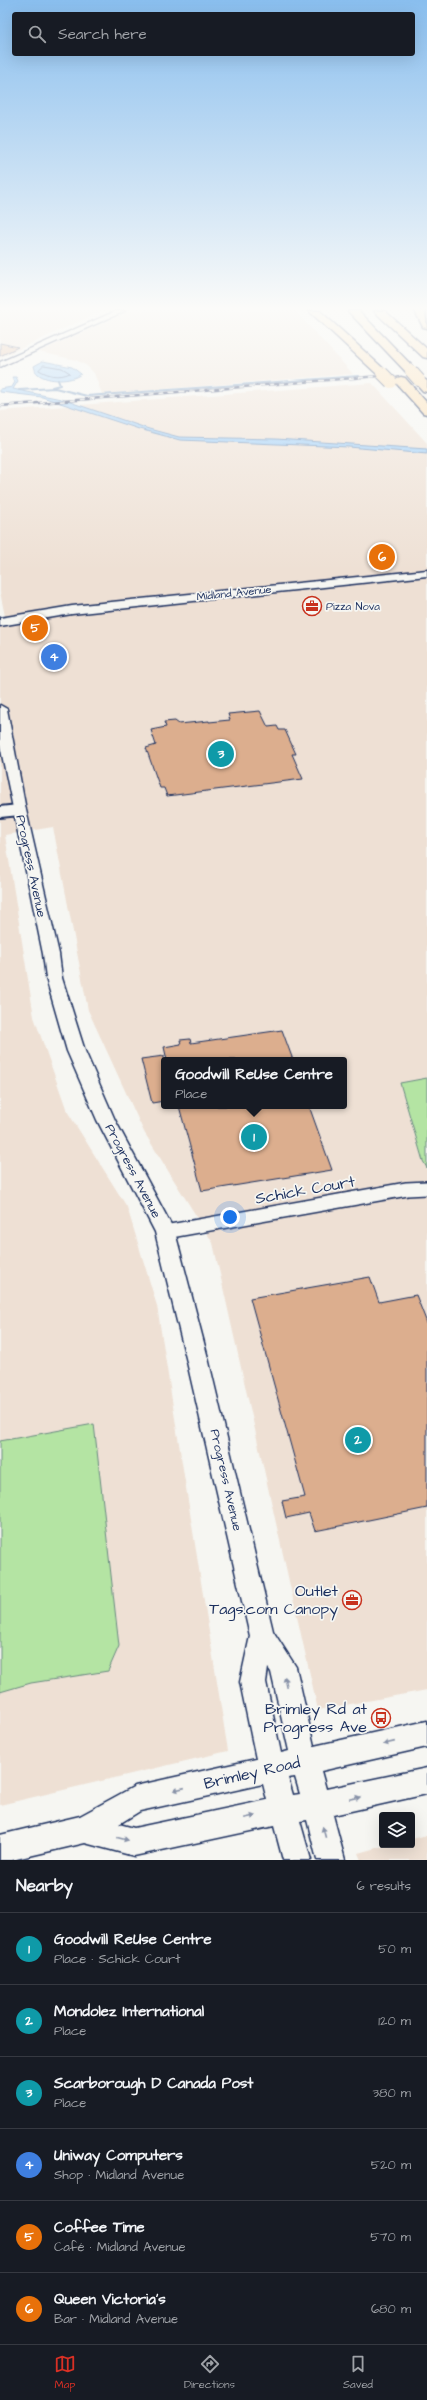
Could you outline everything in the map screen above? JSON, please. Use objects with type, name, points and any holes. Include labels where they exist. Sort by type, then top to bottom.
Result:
[{"type":"highway","points":[[415,398],[424,406]]},
{"type":"main road","name":"Midland Avenue","points":[[0,614],[29,610],[41,613],[427,573]]},
{"type":"main road","name":"Midland Avenue","points":[[0,622],[31,618],[41,613]]},
{"type":"main road","name":"Progress Avenue","points":[[0,709],[19,810],[51,954],[54,978],[76,1051],[106,1120],[165,1232],[198,1362],[262,1636],[283,1668],[305,1761],[331,1860]]},
{"type":"main road","name":"Progress Avenue","points":[[262,1636],[253,1682],[272,1768],[297,1860]]},
{"type":"main road","name":"Brimley Road","points":[[0,1849],[85,1829],[135,1799],[427,1734]]},
{"type":"main road","name":"Brimley Road","points":[[85,1829],[134,1842],[427,1781]]},
{"type":"street","points":[[0,812],[19,810]]},
{"type":"street","name":"Schick Court","points":[[165,1232],[407,1189],[427,1188]]},
{"type":"shaded area","points":[[175,398],[386,398],[427,443],[427,1078],[400,1083],[423,1161],[427,1168],[427,1690],[318,1710],[213,1243],[144,1132],[88,1010],[53,827],[5,835],[34,1017],[67,1111],[127,1207],[157,1306],[228,1751],[0,1805],[0,627],[7,626],[0,592],[0,411]]},
{"type":"shaded area","points":[[427,1835],[427,1860],[361,1860],[358,1853],[379,1847],[415,1848],[415,1838]]},
{"type":"green space","points":[[427,1078],[427,1168],[423,1161],[400,1083]]},
{"type":"green space","points":[[94,1424],[119,1646],[108,1671],[31,1683],[0,1692],[0,1441]]},
{"type":"water","points":[[44,398],[61,399],[149,429],[179,437],[276,439],[427,449],[427,454],[349,447],[180,440],[139,429]]},
{"type":"building","points":[[260,711],[268,727],[277,726],[279,730],[285,730],[296,754],[292,754],[303,779],[167,796],[164,788],[160,788],[146,748],[156,745],[151,730],[166,727],[164,722],[175,721],[179,724],[230,720],[228,714]]},
{"type":"building","points":[[282,1030],[292,1057],[166,1057],[164,1047],[181,1044],[180,1040],[190,1039],[191,1043]]},
{"type":"building","points":[[164,1056],[161,1057],[161,1102],[152,1103],[141,1059]]},
{"type":"building","points":[[180,1109],[310,1109],[332,1170],[202,1191]]},
{"type":"building","points":[[370,1277],[379,1302],[416,1295],[427,1323],[427,1508],[315,1531],[309,1513],[286,1518],[282,1501],[305,1497],[250,1298]]},
{"type":"railway","points":[[0,406],[104,398]]},
{"type":"place","name":"Queen Victoria's","points":[[382,557]]},
{"type":"place","name":"Pizza Nova","points":[[312,606]]},
{"type":"place","name":"Coffee Time","points":[[35,628]]},
{"type":"place","name":"Uniway Computers","points":[[54,657]]},
{"type":"place","name":"Scarborough D Canada Post","points":[[221,754]]},
{"type":"place","name":"Goodwill ReUse Centre","points":[[254,1137]]},
{"type":"place","name":"Mondolez International","points":[[358,1440]]},
{"type":"place","name":"Outlet Tags.com Canopy","points":[[352,1600]]},
{"type":"place","name":"Brimley Rd at Progress Ave","points":[[381,1718]]}]
